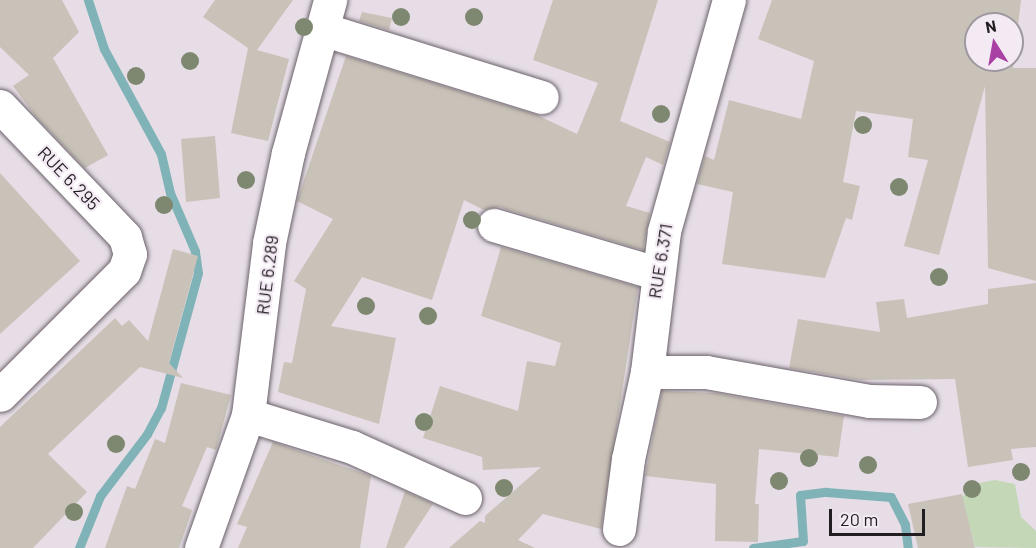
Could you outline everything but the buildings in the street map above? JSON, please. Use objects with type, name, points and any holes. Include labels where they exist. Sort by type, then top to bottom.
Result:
[{"type":"street","name":"RUE 6.371","points":[[619,529],[628,459],[647,372],[656,273],[664,231],[729,0]]},
{"type":"street","points":[[326,15],[542,98]]},
{"type":"street","name":"RUE 6.289","points":[[201,548],[248,415],[269,243],[288,153],[326,15]]},
{"type":"street","name":"RUE 6.295","points":[[0,106],[125,237],[130,254],[124,271],[0,395]]},
{"type":"street","points":[[494,225],[656,273]]},
{"type":"street","points":[[647,372],[706,372],[870,401],[920,402]]},
{"type":"street","points":[[248,415],[352,447],[465,498]]},
{"type":"green space","points":[[995,480],[1015,484],[1021,517],[1036,531],[1036,548],[975,547],[962,497],[979,483]]},
{"type":"waterway","points":[[79,548],[100,496],[147,434],[161,408],[198,273],[195,251],[170,193],[161,154],[104,49],[88,0]]},
{"type":"waterway","points":[[753,548],[803,541],[800,495],[826,492],[891,497],[905,525],[908,548]]}]
